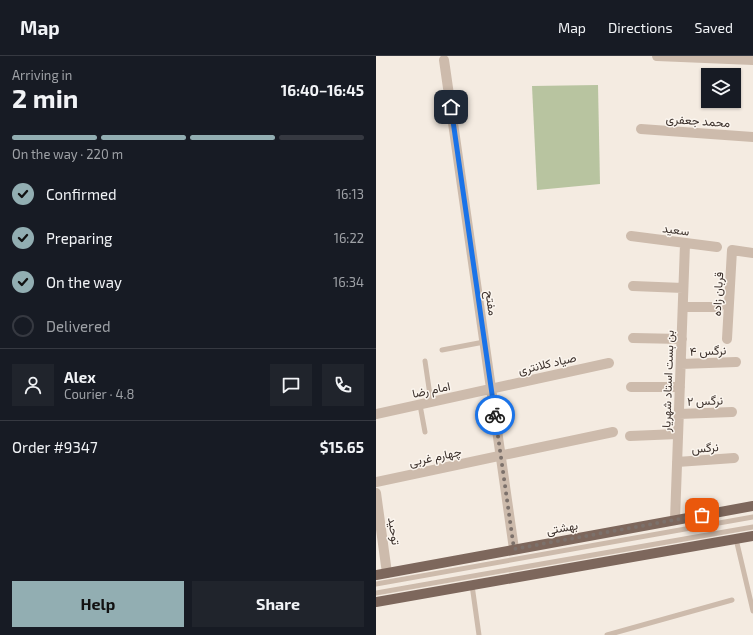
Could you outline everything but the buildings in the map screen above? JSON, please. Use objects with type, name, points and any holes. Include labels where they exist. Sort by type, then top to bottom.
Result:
[{"type":"main road","name":"بهشتی","points":[[376,575],[753,506]]},
{"type":"main road","points":[[376,602],[753,536]]},
{"type":"street","points":[[657,56],[696,56],[753,60]]},
{"type":"street","name":"مفتح","points":[[444,60],[514,549]]},
{"type":"street","name":"محمد جعفری","points":[[640,129],[753,137]]},
{"type":"street","name":"سعید","points":[[631,236],[717,247]]},
{"type":"street","name":"بن بست استاد شهریار","points":[[675,520],[685,244]]},
{"type":"street","name":"قربان زاده","points":[[727,339],[732,250],[753,253]]},
{"type":"street","points":[[633,286],[683,288]]},
{"type":"street","points":[[683,308],[719,307]]},
{"type":"street","points":[[633,338],[682,339]]},
{"type":"street","name":"نرگس ۴","points":[[681,364],[736,362]]},
{"type":"street","name":"صیاد کلانتری","points":[[491,389],[609,363]]},
{"type":"street","points":[[631,387],[680,387]]},
{"type":"street","name":"امام رضا","points":[[376,414],[491,389]]},
{"type":"street","name":"نرگس ۲","points":[[679,414],[732,412]]},
{"type":"street","name":"چهارم غربی","points":[[376,482],[613,432]]},
{"type":"street","points":[[630,436],[678,434]]},
{"type":"street","name":"نرگس","points":[[677,462],[734,458]]},
{"type":"street","name":"توحید","points":[[376,496],[387,573]]},
{"type":"lane","points":[[442,350],[484,342]]},
{"type":"lane","points":[[425,361],[431,402]]},
{"type":"lane","points":[[420,405],[424,432]]},
{"type":"lane","points":[[376,584],[753,517]]},
{"type":"lane","points":[[376,593],[753,527]]},
{"type":"lane","points":[[736,539],[753,611]]},
{"type":"lane","points":[[472,585],[479,635]]},
{"type":"lane","points":[[607,635],[732,600]]},
{"type":"green space","points":[[598,85],[600,184],[537,190],[532,86]]},
{"type":"way so far","points":[[495,415],[514,549],[702,515]]},
{"type":"route","points":[[451,107],[495,415]]}]
